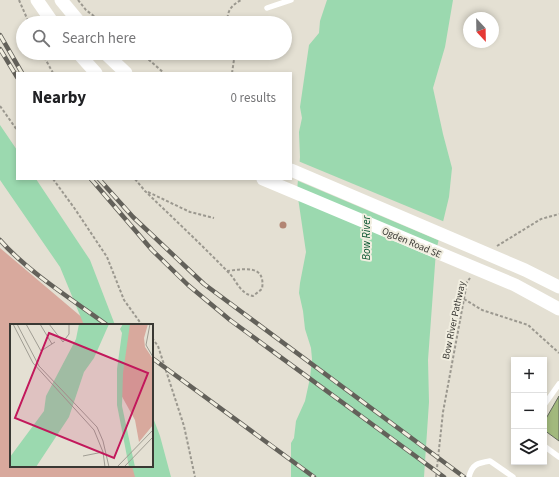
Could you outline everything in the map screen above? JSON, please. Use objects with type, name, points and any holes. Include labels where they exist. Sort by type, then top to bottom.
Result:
[{"type":"street","points":[[37,0],[48,16]]},
{"type":"street","points":[[66,2],[75,16]]},
{"type":"street","points":[[84,60],[95,72]]},
{"type":"street","points":[[112,60],[125,72]]},
{"type":"street","name":"Ogden Road SE","points":[[292,170],[525,270],[559,287]]},
{"type":"street","name":"Ogden Road SE","points":[[265,180],[515,285],[559,309]]},
{"type":"lane","points":[[267,8],[291,0]]},
{"type":"lane","points":[[547,401],[559,384]]},
{"type":"lane","points":[[547,448],[559,457]]},
{"type":"lane","points":[[469,477],[471,470],[477,464],[490,462],[513,477]]},
{"type":"path","points":[[20,0],[26,16]]},
{"type":"path","points":[[78,0],[86,10],[94,16]]},
{"type":"path","points":[[228,16],[232,5],[241,0]]},
{"type":"path","points":[[46,60],[52,72]]},
{"type":"path","points":[[149,60],[163,72]]},
{"type":"path","points":[[232,72],[234,60]]},
{"type":"path","points":[[0,106],[16,129]]},
{"type":"path","points":[[54,180],[107,257],[124,300],[141,324]]},
{"type":"path","points":[[136,180],[227,271],[241,290],[253,296],[262,289],[263,283],[258,272],[243,268],[227,271]]},
{"type":"path","points":[[146,191],[190,212],[214,218]]},
{"type":"path","points":[[494,249],[505,240],[541,219],[559,214]]},
{"type":"path","name":"Bow River Pathway","points":[[436,477],[443,412],[464,299],[471,275]]},
{"type":"path","points":[[464,299],[482,310],[528,325],[559,353]]},
{"type":"path","points":[[153,339],[158,346],[184,426],[195,477]]},
{"type":"shaded area","points":[[0,248],[90,324],[10,324],[10,467],[143,467],[145,477],[0,477]]},
{"type":"water","name":"Bow River","points":[[327,0],[453,0],[445,47],[433,88],[452,168],[449,197],[436,251],[428,360],[429,402],[424,477],[291,477],[291,443],[294,438],[296,421],[305,401],[312,359],[299,293],[306,252],[297,191],[300,157],[299,132],[302,118],[300,107],[309,45],[319,33],[320,21]]},
{"type":"water","points":[[0,125],[16,149],[16,180],[37,180],[90,260],[115,324],[84,324],[60,267],[0,180]]},
{"type":"water","points":[[153,418],[160,436],[171,477],[135,477],[132,467],[153,467]]},
{"type":"pier","points":[[298,161],[445,222],[440,241],[296,180]]},
{"type":"building","points":[[559,396],[559,441],[547,432],[547,417]]},
{"type":"railway","points":[[0,35],[21,72]]},
{"type":"railway","points":[[0,49],[16,75]]},
{"type":"railway","points":[[92,180],[152,250],[188,285],[230,320],[444,477]]},
{"type":"railway","points":[[100,180],[133,217],[204,284],[464,477]]},
{"type":"railway","points":[[0,240],[11,252],[37,274],[106,324]]},
{"type":"railway","points":[[153,359],[314,477]]}]
